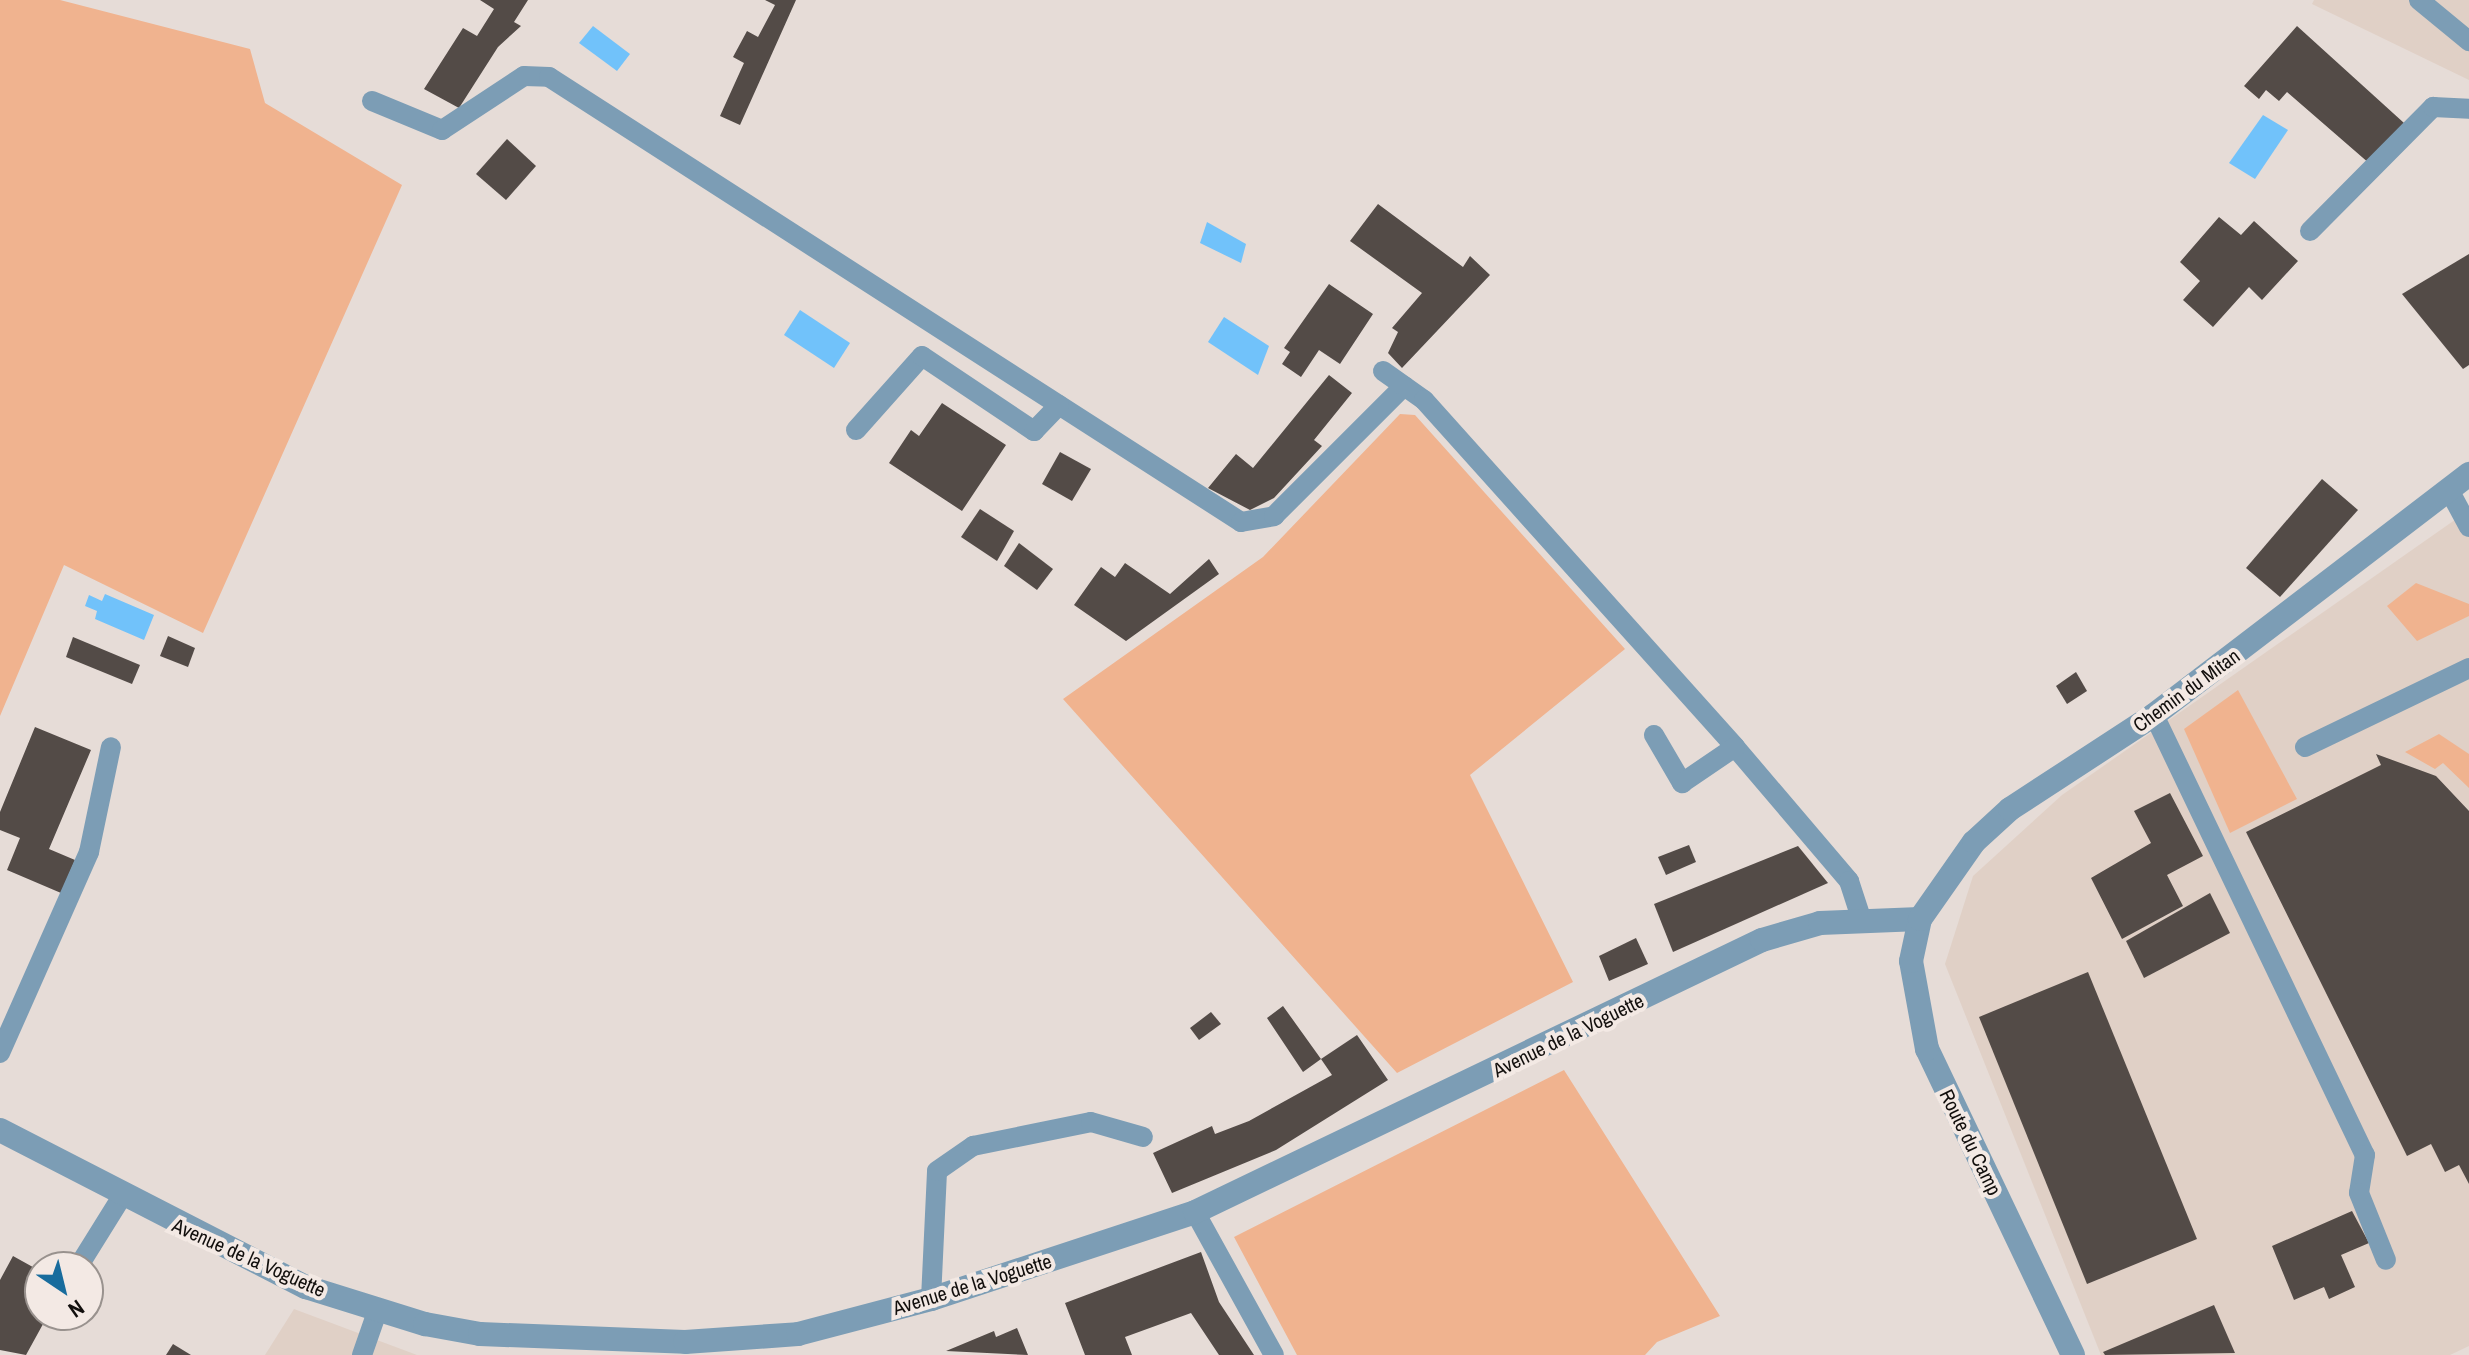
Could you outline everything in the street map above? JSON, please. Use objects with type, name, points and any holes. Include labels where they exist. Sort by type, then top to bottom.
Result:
[{"type":"street","name":"Chemin du Mitan","points":[[1920,919],[1974,842],[2010,809],[2154,715],[2469,474]]},
{"type":"street","name":"Avenue de la Voguette","points":[[0,1130],[121,1198],[306,1287],[378,1309],[480,1334],[684,1348],[798,1334],[931,1299],[1195,1212],[1762,940],[1820,923],[1920,919]]},
{"type":"street","name":"Route du Camp","points":[[1920,919],[1911,961],[1927,1049],[2073,1355]]},
{"type":"lane","points":[[2419,0],[2469,41]]},
{"type":"lane","points":[[372,101],[442,130],[472,117],[524,76],[549,77],[1241,522],[1274,516],[1404,386]]},
{"type":"lane","points":[[2310,231],[2433,107],[2469,109]]},
{"type":"lane","points":[[856,430],[922,356],[1034,431],[1059,405]]},
{"type":"lane","points":[[1383,371],[1404,386],[1735,747],[1849,881],[1862,921]]},
{"type":"lane","points":[[2449,490],[2469,527]]},
{"type":"lane","points":[[2305,747],[2469,668]]},
{"type":"lane","points":[[2154,715],[2365,1155],[2359,1193],[2386,1260]]},
{"type":"lane","points":[[1654,735],[1682,783],[1735,747]]},
{"type":"lane","points":[[0,1053],[89,852],[111,747]]},
{"type":"lane","points":[[931,1299],[937,1171],[973,1146],[1091,1122],[1143,1137]]},
{"type":"lane","points":[[88,1251],[121,1198]]},
{"type":"lane","points":[[1195,1212],[1274,1355]]},
{"type":"lane","points":[[362,1355],[378,1309]]},
{"type":"shaded area","points":[[0,0],[60,0],[250,49],[265,103],[402,185],[203,633],[64,565],[0,716]]},
{"type":"shaded area","points":[[2314,0],[2469,0],[2469,80],[2312,4]]},
{"type":"shaded area","points":[[1400,414],[1415,415],[1625,649],[1470,775],[1573,982],[1397,1073],[1063,699],[1263,557]]},
{"type":"shaded area","points":[[2469,510],[2469,1346],[2450,1355],[2101,1355],[1945,964],[1973,876],[2062,795]]},
{"type":"shaded area","points":[[2416,583],[2469,604],[2469,616],[2417,641],[2387,606]]},
{"type":"shaded area","points":[[2238,690],[2297,799],[2230,833],[2184,729]]},
{"type":"shaded area","points":[[2439,734],[2469,754],[2469,788],[2443,763],[2435,769],[2405,752]]},
{"type":"shaded area","points":[[1564,1070],[1720,1316],[1657,1342],[1645,1355],[1297,1355],[1234,1237]]},
{"type":"shaded area","points":[[294,1309],[417,1355],[265,1355]]},
{"type":"water","points":[[593,26],[630,54],[617,71],[579,43]]},
{"type":"water","points":[[2263,115],[2288,130],[2255,179],[2229,163]]},
{"type":"water","points":[[1207,222],[1246,244],[1241,263],[1200,243]]},
{"type":"water","points":[[800,310],[850,343],[834,368],[784,335]]},
{"type":"water","points":[[1224,317],[1269,346],[1258,375],[1208,342]]},
{"type":"water","points":[[105,594],[154,615],[144,640],[95,619],[97,611],[85,606],[89,595],[102,601]]},
{"type":"building","points":[[480,0],[528,0],[514,22],[521,26],[498,47],[459,108],[424,89],[463,28],[477,36],[494,9]]},
{"type":"building","points":[[765,0],[796,0],[740,125],[720,116],[744,63],[733,57],[747,31],[758,37],[775,5]]},
{"type":"building","points":[[2297,26],[2404,123],[2370,164],[2287,92],[2279,101],[2266,90],[2259,99],[2244,86]]},
{"type":"building","points":[[507,139],[536,166],[506,200],[476,174]]},
{"type":"building","points":[[1378,204],[1463,267],[1470,256],[1490,275],[1402,368],[1388,353],[1398,332],[1392,328],[1422,293],[1350,241]]},
{"type":"building","points":[[2219,217],[2241,235],[2254,221],[2298,261],[2262,300],[2249,287],[2213,327],[2183,300],[2200,281],[2180,262]]},
{"type":"building","points":[[2469,254],[2469,365],[2463,369],[2402,294]]},
{"type":"building","points":[[1329,284],[1373,314],[1340,364],[1319,350],[1301,377],[1282,364],[1290,352],[1284,348]]},
{"type":"building","points":[[1329,375],[1352,393],[1314,440],[1322,446],[1274,498],[1250,510],[1208,488],[1236,454],[1253,468]]},
{"type":"building","points":[[942,403],[1006,445],[962,511],[889,463],[911,430],[919,436]]},
{"type":"building","points":[[1060,452],[1091,469],[1072,501],[1042,484]]},
{"type":"building","points":[[2322,479],[2358,510],[2280,597],[2246,568]]},
{"type":"building","points":[[980,509],[1014,531],[997,561],[961,537]]},
{"type":"building","points":[[1019,543],[1053,569],[1037,590],[1004,566]]},
{"type":"building","points":[[1209,559],[1219,574],[1126,641],[1074,605],[1101,567],[1115,577],[1125,563],[1170,594]]},
{"type":"building","points":[[168,636],[195,648],[188,667],[160,656]]},
{"type":"building","points":[[73,637],[140,665],[132,684],[66,657]]},
{"type":"building","points":[[2076,672],[2087,691],[2067,704],[2056,686]]},
{"type":"building","points":[[35,727],[91,750],[49,849],[75,860],[61,893],[7,870],[20,838],[0,830],[0,812]]},
{"type":"building","points":[[2376,754],[2436,776],[2469,811],[2469,1184],[2459,1165],[2445,1172],[2431,1144],[2407,1156],[2246,832],[2381,765]]},
{"type":"building","points":[[2170,793],[2203,856],[2167,875],[2183,906],[2122,939],[2091,878],[2151,843],[2134,811]]},
{"type":"building","points":[[1689,845],[1696,862],[1666,875],[1658,857]]},
{"type":"building","points":[[1798,846],[1828,883],[1673,952],[1654,904]]},
{"type":"building","points":[[2210,893],[2230,933],[2144,978],[2126,941]]},
{"type":"building","points":[[1636,938],[1648,964],[1609,981],[1599,956]]},
{"type":"building","points":[[2088,972],[2197,1239],[2087,1284],[1979,1017]]},
{"type":"building","points":[[1283,1006],[1321,1059],[1303,1072],[1267,1018]]},
{"type":"building","points":[[1211,1012],[1221,1024],[1199,1040],[1190,1028]]},
{"type":"building","points":[[1357,1035],[1388,1080],[1276,1150],[1172,1193],[1153,1153],[1212,1126],[1215,1134],[1249,1121],[1332,1075],[1321,1059]]},
{"type":"building","points":[[2352,1211],[2369,1243],[2341,1255],[2355,1287],[2329,1299],[2324,1287],[2294,1300],[2272,1246]]},
{"type":"building","points":[[1201,1252],[1219,1302],[1254,1355],[1219,1355],[1191,1313],[1125,1337],[1132,1355],[1085,1355],[1065,1303]]},
{"type":"building","points":[[13,1256],[24,1262],[24,1331],[39,1331],[26,1355],[0,1350],[0,1280]]},
{"type":"building","points":[[2214,1305],[2235,1353],[2105,1355],[2103,1352]]},
{"type":"building","points":[[1017,1328],[1028,1355],[946,1351],[994,1331],[996,1337]]},
{"type":"building","points":[[173,1344],[191,1355],[166,1355]]}]
